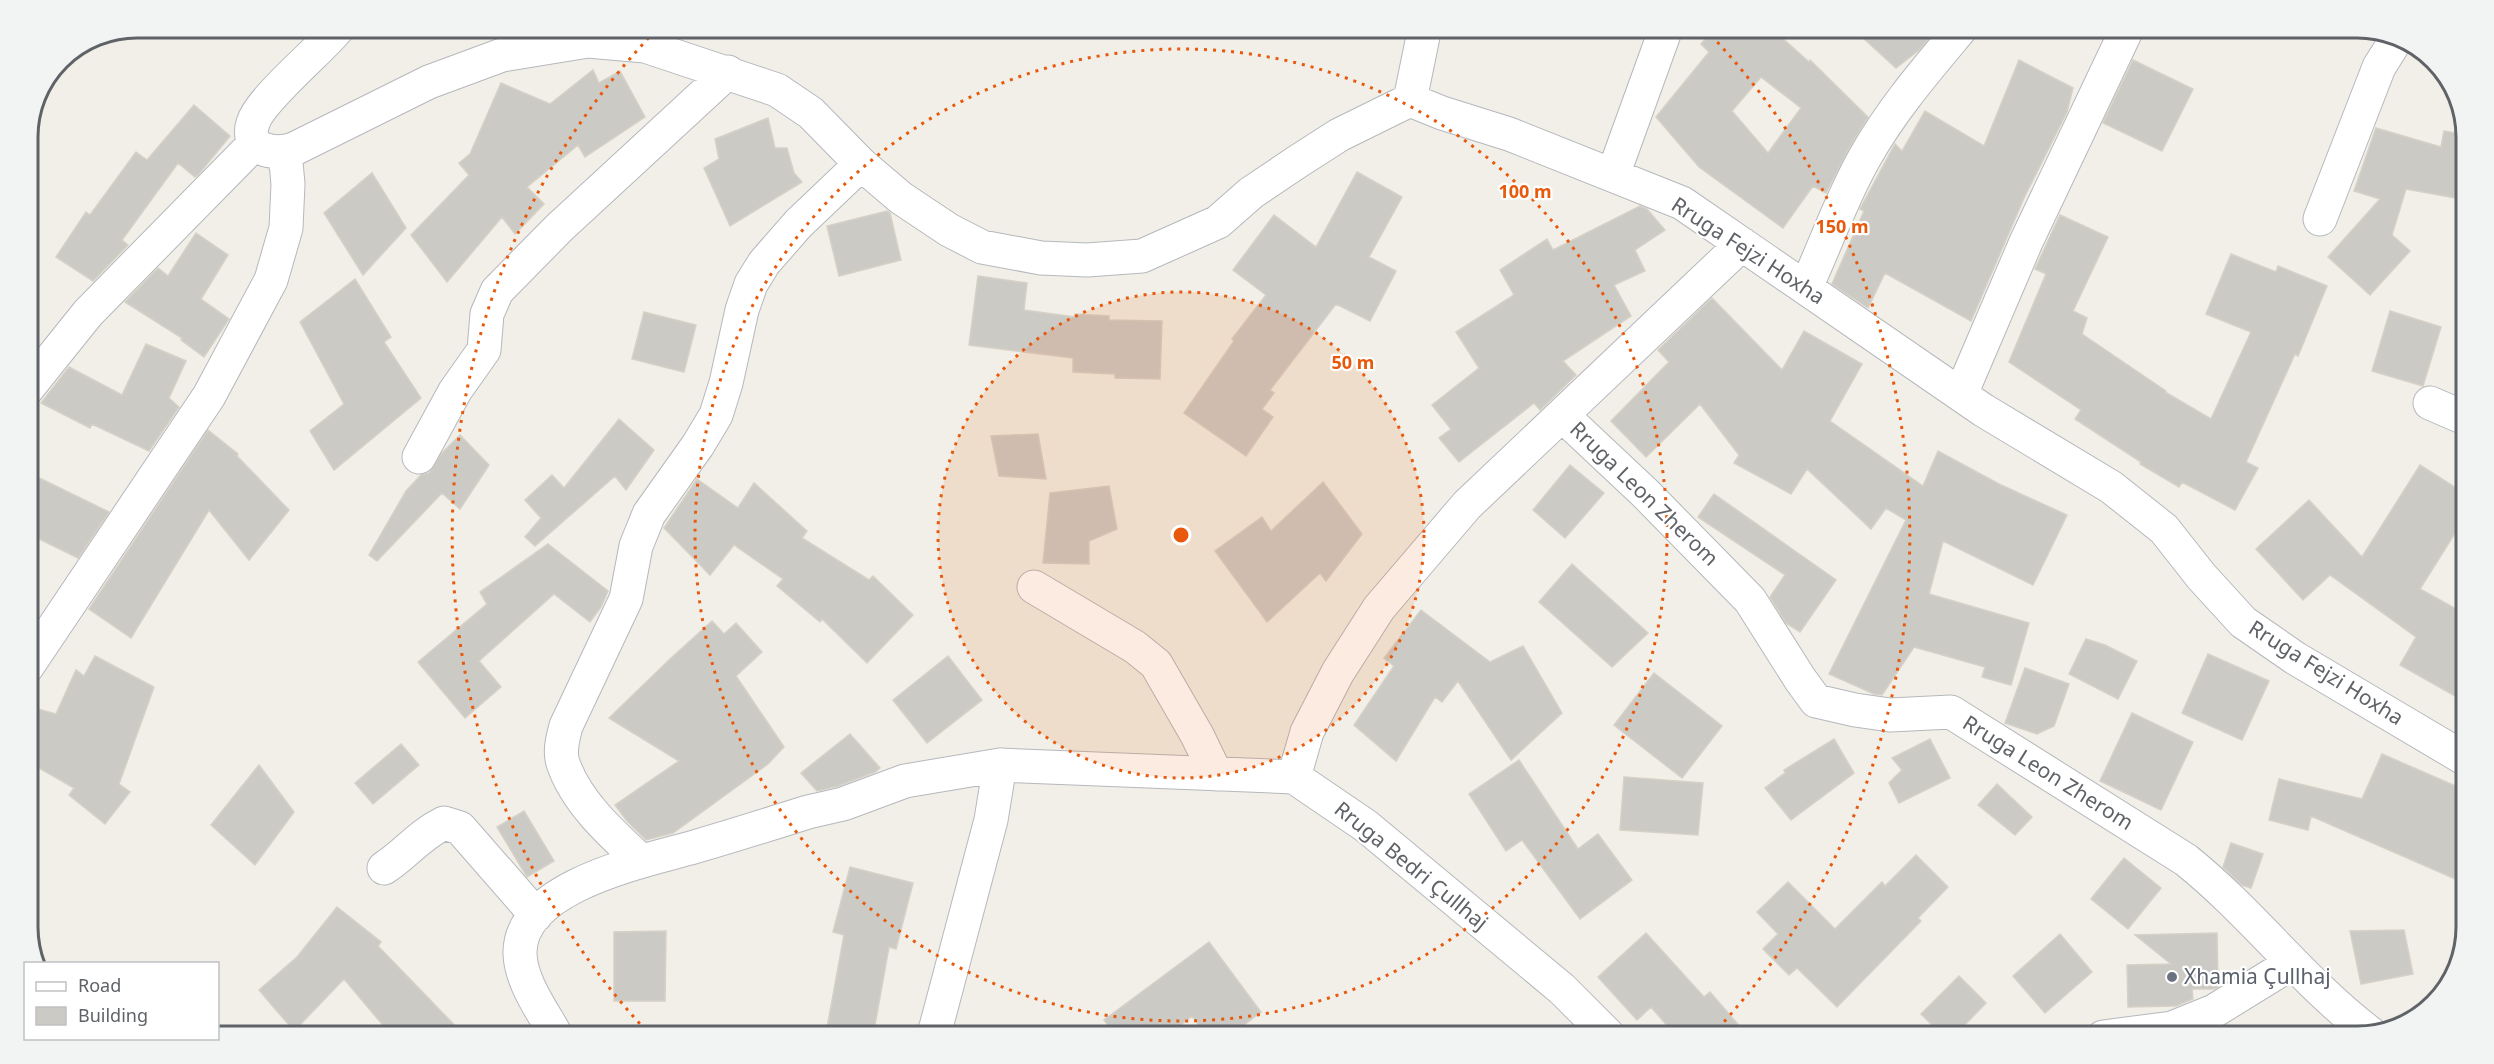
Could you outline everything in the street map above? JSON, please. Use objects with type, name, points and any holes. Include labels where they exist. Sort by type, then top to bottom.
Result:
[{"type":"street","points":[[38,651],[208,396],[271,280],[286,228],[288,184],[270,148],[250,134],[258,112],[329,38]]},
{"type":"street","points":[[38,375],[88,313],[270,148],[429,82],[502,55],[588,41],[645,46],[728,72],[777,90],[803,107],[861,164],[901,198],[949,230],[982,248],[1041,258],[1087,260],[1142,256],[1218,222],[1251,193],[1339,135],[1410,100],[1423,38]]},
{"type":"street","points":[[1613,175],[1663,38]]},
{"type":"street","points":[[1806,287],[1830,226],[1865,157],[1914,84],[1953,38]]},
{"type":"street","points":[[1961,394],[2026,242],[2123,38]]},
{"type":"street","points":[[2320,219],[2379,67],[2393,44]]},
{"type":"street","points":[[419,457],[455,392],[484,350],[487,314],[497,291],[559,228],[728,72]]},
{"type":"street","name":"Rruga Fejzi Hoxha","points":[[1410,100],[1509,134],[1682,203],[1961,394],[2111,487],[2164,529],[2201,576],[2243,622],[2295,658],[2456,753]]},
{"type":"street","points":[[641,861],[614,836],[579,794],[562,762],[561,746],[566,726],[626,599],[636,546],[649,514],[698,445],[716,415],[726,383],[741,310],[751,284],[764,263],[798,224],[861,164]]},
{"type":"street","points":[[552,1027],[526,979],[520,954],[524,932],[541,908],[584,880],[641,861],[808,812],[843,804],[905,781],[1000,765],[1294,777],[1307,732],[1338,672],[1379,608],[1467,505],[1742,244]]},
{"type":"street","points":[[2430,403],[2456,414]]},
{"type":"street","name":"Rruga Leon Zherom","points":[[1563,416],[1645,493],[1750,600],[1816,701],[1890,715],[1951,712],[2186,860],[2218,886],[2292,963]]},
{"type":"street","points":[[1034,587],[1135,647],[1156,664],[1197,735],[1216,774]]},
{"type":"street","points":[[936,1027],[991,820],[1000,765]]},
{"type":"street","name":"Rruga Bedri Çullhaj","points":[[1294,777],[1366,826],[1562,989],[1600,1027]]},
{"type":"street","points":[[384,868],[398,859],[424,833],[444,823],[460,828],[536,915]]},
{"type":"street","points":[[2174,1027],[2214,1011],[2292,963],[2363,1026]]},
{"type":"building","points":[[1706,38],[1782,38],[1809,62],[1810,60],[1868,117],[1826,193],[1813,186],[1783,228],[1699,167],[1656,117],[1709,52],[1701,44]],"holes":[[[1761,77],[1801,108],[1768,153],[1732,111]]]},
{"type":"building","points":[[1863,38],[1929,38],[1919,50],[1896,68]]},
{"type":"building","points":[[2019,60],[2073,88],[2067,112],[2024,198],[1971,321],[1885,273],[1868,308],[1832,284],[1864,211],[1860,209],[1895,144],[1902,151],[1925,111],[1984,146]]},
{"type":"building","points":[[2133,60],[2193,89],[2162,151],[2103,123]]},
{"type":"building","points":[[593,70],[599,83],[620,71],[645,117],[585,157],[578,145],[527,187],[544,204],[515,234],[502,217],[447,282],[411,235],[469,175],[459,163],[470,154],[501,83],[550,104]]},
{"type":"building","points":[[194,105],[230,136],[198,175],[195,177],[178,163],[122,240],[128,245],[93,281],[56,257],[86,212],[90,215],[136,152],[147,160]]},
{"type":"building","points":[[768,118],[775,148],[787,148],[794,173],[802,182],[730,226],[704,168],[719,159],[715,139]]},
{"type":"building","points":[[2376,128],[2441,147],[2444,131],[2456,133],[2456,198],[2406,189],[2392,235],[2410,251],[2370,295],[2328,257],[2380,199],[2354,191]]},
{"type":"building","points":[[1357,172],[1402,197],[1369,257],[1396,271],[1370,321],[1336,304],[1270,390],[1274,393],[1262,409],[1273,417],[1246,456],[1184,413],[1234,341],[1232,339],[1266,295],[1233,270],[1274,215],[1316,247]]},
{"type":"building","points":[[372,173],[406,228],[363,275],[324,213]]},
{"type":"building","points":[[1640,206],[1647,209],[1665,230],[1635,250],[1645,271],[1614,285],[1631,316],[1563,361],[1576,375],[1540,410],[1534,403],[1459,462],[1439,438],[1451,429],[1432,405],[1479,368],[1456,332],[1514,295],[1500,270],[1547,239],[1553,250]]},
{"type":"building","points":[[887,211],[890,213],[901,260],[839,276],[827,226]]},
{"type":"building","points":[[2060,215],[2108,237],[2073,311],[2087,318],[2082,334],[2165,392],[2211,419],[2251,332],[2206,314],[2231,254],[2276,272],[2278,266],[2327,286],[2298,356],[2295,354],[2246,462],[2258,468],[2235,510],[2182,482],[2179,487],[2140,464],[2141,462],[2075,419],[2081,410],[2009,362],[2046,274],[2035,269]]},
{"type":"building","points":[[196,233],[228,255],[201,299],[229,319],[204,357],[181,340],[182,338],[125,302],[158,268],[168,276]]},
{"type":"building","points":[[978,276],[1027,283],[1024,310],[1075,317],[1075,314],[1109,316],[1109,320],[1162,321],[1160,379],[1115,378],[1115,374],[1073,372],[1073,358],[969,345]]},
{"type":"building","points":[[355,279],[391,337],[384,342],[421,398],[334,470],[310,431],[344,404],[300,322]]},
{"type":"building","points":[[1712,298],[1782,370],[1804,331],[1862,364],[1830,421],[1923,486],[1938,451],[1999,484],[2067,515],[2033,585],[1943,541],[1929,594],[2029,623],[2011,685],[1982,677],[1985,667],[1914,647],[1882,695],[1874,694],[1829,674],[1906,520],[1886,508],[1871,529],[1807,469],[1791,494],[1734,463],[1739,455],[1700,404],[1646,457],[1611,421],[1669,362],[1658,350]]},
{"type":"building","points":[[2390,311],[2441,327],[2423,386],[2372,371]]},
{"type":"building","points":[[644,312],[696,325],[684,372],[632,359]]},
{"type":"building","points":[[146,344],[186,361],[169,398],[179,407],[149,451],[92,424],[90,428],[41,403],[69,367],[122,395]]},
{"type":"building","points":[[619,419],[654,450],[626,490],[615,476],[535,546],[525,537],[541,518],[525,500],[552,475],[564,488]]},
{"type":"building","points":[[208,430],[238,454],[237,456],[289,510],[249,560],[209,510],[131,638],[89,609]]},
{"type":"building","points":[[1038,434],[1046,479],[999,476],[991,436]]},
{"type":"building","points":[[460,435],[489,465],[460,509],[442,493],[377,561],[369,555],[406,491],[421,475],[429,473],[442,453]]},
{"type":"building","points":[[1570,465],[1604,493],[1565,538],[1533,510]]},
{"type":"building","points":[[2420,465],[2456,488],[2456,532],[2420,589],[2456,609],[2455,696],[2400,665],[2416,637],[2330,575],[2303,600],[2256,549],[2309,500],[2362,557]]},
{"type":"building","points":[[38,477],[109,512],[78,558],[38,538]]},
{"type":"building","points":[[697,479],[738,508],[754,483],[807,531],[802,538],[869,580],[873,576],[913,615],[867,663],[822,619],[820,622],[777,586],[783,579],[734,545],[710,575],[664,528]]},
{"type":"building","points":[[1323,482],[1362,534],[1326,581],[1320,573],[1267,622],[1215,551],[1262,517],[1271,531]]},
{"type":"building","points":[[1109,486],[1117,529],[1089,541],[1089,564],[1043,563],[1050,493]]},
{"type":"building","points":[[1714,494],[1836,580],[1800,632],[1786,623],[1770,597],[1785,575],[1698,517]]},
{"type":"building","points":[[548,544],[608,591],[601,607],[590,622],[554,594],[479,661],[501,687],[465,718],[418,662],[487,604],[480,592]]},
{"type":"building","points":[[1572,564],[1648,633],[1612,667],[1539,602]]},
{"type":"building","points":[[1421,610],[1490,662],[1523,646],[1562,713],[1511,760],[1458,681],[1442,702],[1435,697],[1396,761],[1354,725],[1394,666],[1384,658]]},
{"type":"building","points":[[712,621],[724,634],[736,623],[762,652],[736,676],[784,747],[768,764],[673,833],[646,840],[615,805],[679,761],[609,718]]},
{"type":"building","points":[[2086,639],[2105,645],[2137,661],[2118,699],[2069,674]]},
{"type":"building","points":[[2208,654],[2269,681],[2242,740],[2182,713]]},
{"type":"building","points":[[95,656],[154,687],[119,784],[130,792],[105,824],[69,795],[74,788],[38,767],[38,709],[56,714],[76,670],[84,676]]},
{"type":"building","points":[[948,656],[982,700],[927,743],[893,700]]},
{"type":"building","points":[[2025,668],[2069,684],[2054,726],[2037,734],[2005,723]]},
{"type":"building","points":[[1654,673],[1722,726],[1682,778],[1614,725]]},
{"type":"building","points":[[2132,713],[2193,742],[2161,810],[2100,781]]},
{"type":"building","points":[[850,734],[880,768],[838,786],[817,791],[801,773]]},
{"type":"building","points":[[1834,739],[1854,773],[1791,820],[1765,788],[1785,773],[1784,770]]},
{"type":"building","points":[[1930,739],[1950,778],[1899,803],[1889,783],[1902,770],[1892,758]]},
{"type":"building","points":[[401,744],[419,765],[373,804],[355,783]]},
{"type":"building","points":[[2382,754],[2456,786],[2456,879],[2311,816],[2308,830],[2269,820],[2279,779],[2362,799]]},
{"type":"building","points":[[1519,760],[1578,849],[1598,834],[1632,880],[1580,919],[1522,840],[1506,851],[1469,794]]},
{"type":"building","points":[[259,765],[294,812],[255,865],[211,825]]},
{"type":"building","points":[[1624,777],[1703,783],[1698,835],[1620,830]]},
{"type":"building","points":[[1997,784],[2032,817],[2015,835],[1978,805]]},
{"type":"building","points":[[524,811],[554,861],[527,877],[497,827]]},
{"type":"building","points":[[2231,843],[2263,854],[2251,888],[2242,885],[2223,867]]},
{"type":"building","points":[[1916,855],[1948,887],[1918,918],[1921,921],[1837,1007],[1797,968],[1789,975],[1763,949],[1778,934],[1757,912],[1788,882],[1835,929],[1882,882],[1885,886]]},
{"type":"building","points":[[2124,858],[2161,888],[2128,929],[2091,899]]},
{"type":"building","points":[[850,867],[913,883],[896,949],[889,947],[875,1027],[827,1027],[844,935],[833,932]]},
{"type":"building","points":[[337,907],[381,942],[378,946],[456,1027],[385,1027],[344,979],[298,1027],[291,1027],[259,990],[297,957]]},
{"type":"building","points":[[2404,930],[2413,974],[2361,984],[2350,931]]},
{"type":"building","points":[[666,931],[665,1001],[614,1001],[614,932]]},
{"type":"building","points":[[1646,933],[1704,997],[1710,992],[1740,1027],[1668,1027],[1651,1007],[1637,1020],[1598,977]]},
{"type":"building","name":"Xhamia Çullhaj","points":[[2217,933],[2218,987],[2192,989],[2193,999],[2176,1006],[2128,1007],[2127,965],[2171,964],[2135,935]]},
{"type":"building","points":[[2060,934],[2092,972],[2045,1013],[2013,976]]},
{"type":"building","points":[[1209,942],[1261,1012],[1241,1027],[1200,1027],[1192,1016],[1178,1027],[1109,1027],[1104,1020]]},
{"type":"building","points":[[1959,976],[1986,1003],[1963,1027],[1934,1027],[1921,1014]]},
{"type":"place","name":"Xhamia Çullhaj","points":[[2172,977]]}]
